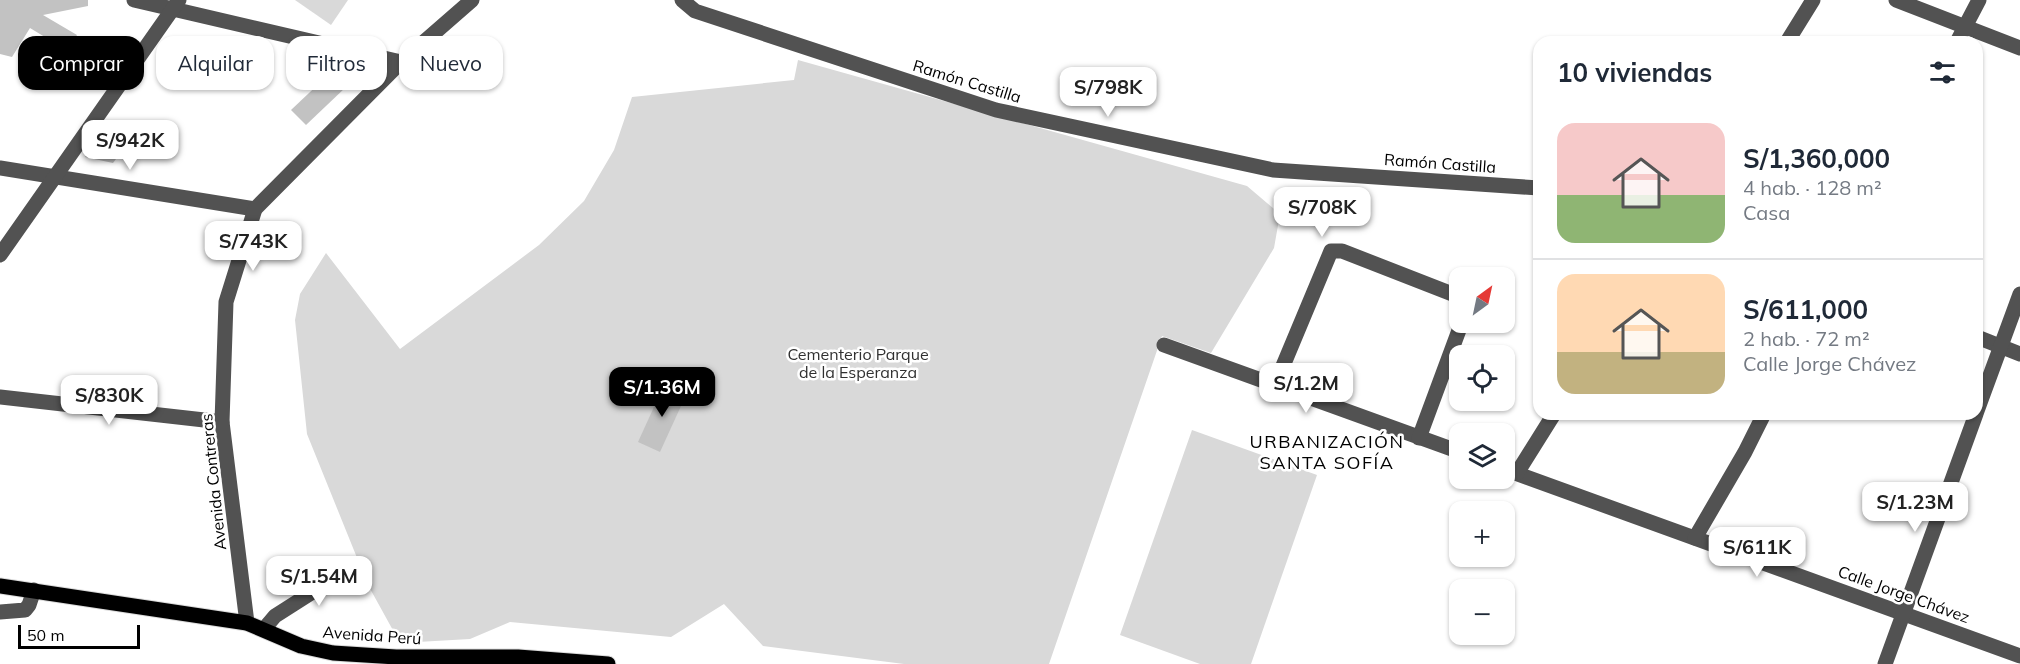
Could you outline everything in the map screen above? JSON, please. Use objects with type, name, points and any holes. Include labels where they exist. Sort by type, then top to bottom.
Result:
[{"type":"main road","name":"Avenida Perú","points":[[0,586],[248,623],[301,646],[333,653],[396,657],[518,657],[608,664]]},
{"type":"street","points":[[134,0],[176,4],[399,61]]},
{"type":"street","name":"Avenida Contreras","points":[[431,36],[472,0]]},
{"type":"street","name":"Ramón Castilla","points":[[682,0],[695,11],[996,110],[1273,170],[1533,188]]},
{"type":"street","points":[[1791,36],[1814,0]]},
{"type":"street","points":[[1896,0],[2020,48]]},
{"type":"street","points":[[1960,36],[1979,0]]},
{"type":"street","points":[[0,255],[176,4]]},
{"type":"street","name":"Avenida Contreras","points":[[248,623],[222,422],[226,302],[255,209],[399,64]]},
{"type":"street","points":[[0,168],[55,175],[255,209]]},
{"type":"street","points":[[1275,386],[1331,251],[1342,251],[1449,293]]},
{"type":"street","points":[[1983,396],[2020,294]]},
{"type":"street","points":[[1419,438],[1458,333]]},
{"type":"street","points":[[1983,339],[2020,354]]},
{"type":"street","points":[[1164,345],[1449,448]]},
{"type":"street","points":[[0,397],[222,422]]},
{"type":"street","points":[[1515,466],[1549,420]]},
{"type":"street","points":[[1695,538],[1761,420]]},
{"type":"street","points":[[1885,664],[1974,420]]},
{"type":"street","name":"Calle Jorge Chávez","points":[[1515,472],[2020,656]]},
{"type":"street","points":[[264,629],[275,616],[355,565]]},
{"type":"street","points":[[0,612],[25,610],[29,605],[33,590]]},
{"type":"green space","points":[[295,0],[348,0],[331,25]]},
{"type":"green space","name":"Cementerio Parque de la Esperanza","points":[[798,60],[1247,186],[1280,214],[1274,248],[1211,353],[1162,336],[1049,664],[904,664],[763,646],[724,604],[671,637],[510,622],[470,639],[400,643],[368,585],[307,434],[295,320],[300,294],[326,253],[400,349],[539,245],[584,201],[614,150],[632,97],[794,80]]},
{"type":"green space","points":[[1192,430],[1317,475],[1251,664],[1200,664],[1120,635]]},
{"type":"building","points":[[0,0],[88,0],[88,6],[43,15],[76,36],[43,36],[30,28],[25,36],[18,36],[18,47],[12,57],[0,54]]},
{"type":"building","points":[[312,90],[343,90],[306,125],[291,110]]},
{"type":"building","points":[[110,123],[131,139],[113,163],[85,157]]},
{"type":"building","points":[[664,385],[686,395],[660,452],[638,442]]},
{"type":"district","name":"URBANIZACIÓN SANTA SOFÍA","points":[[1327,451]]}]
